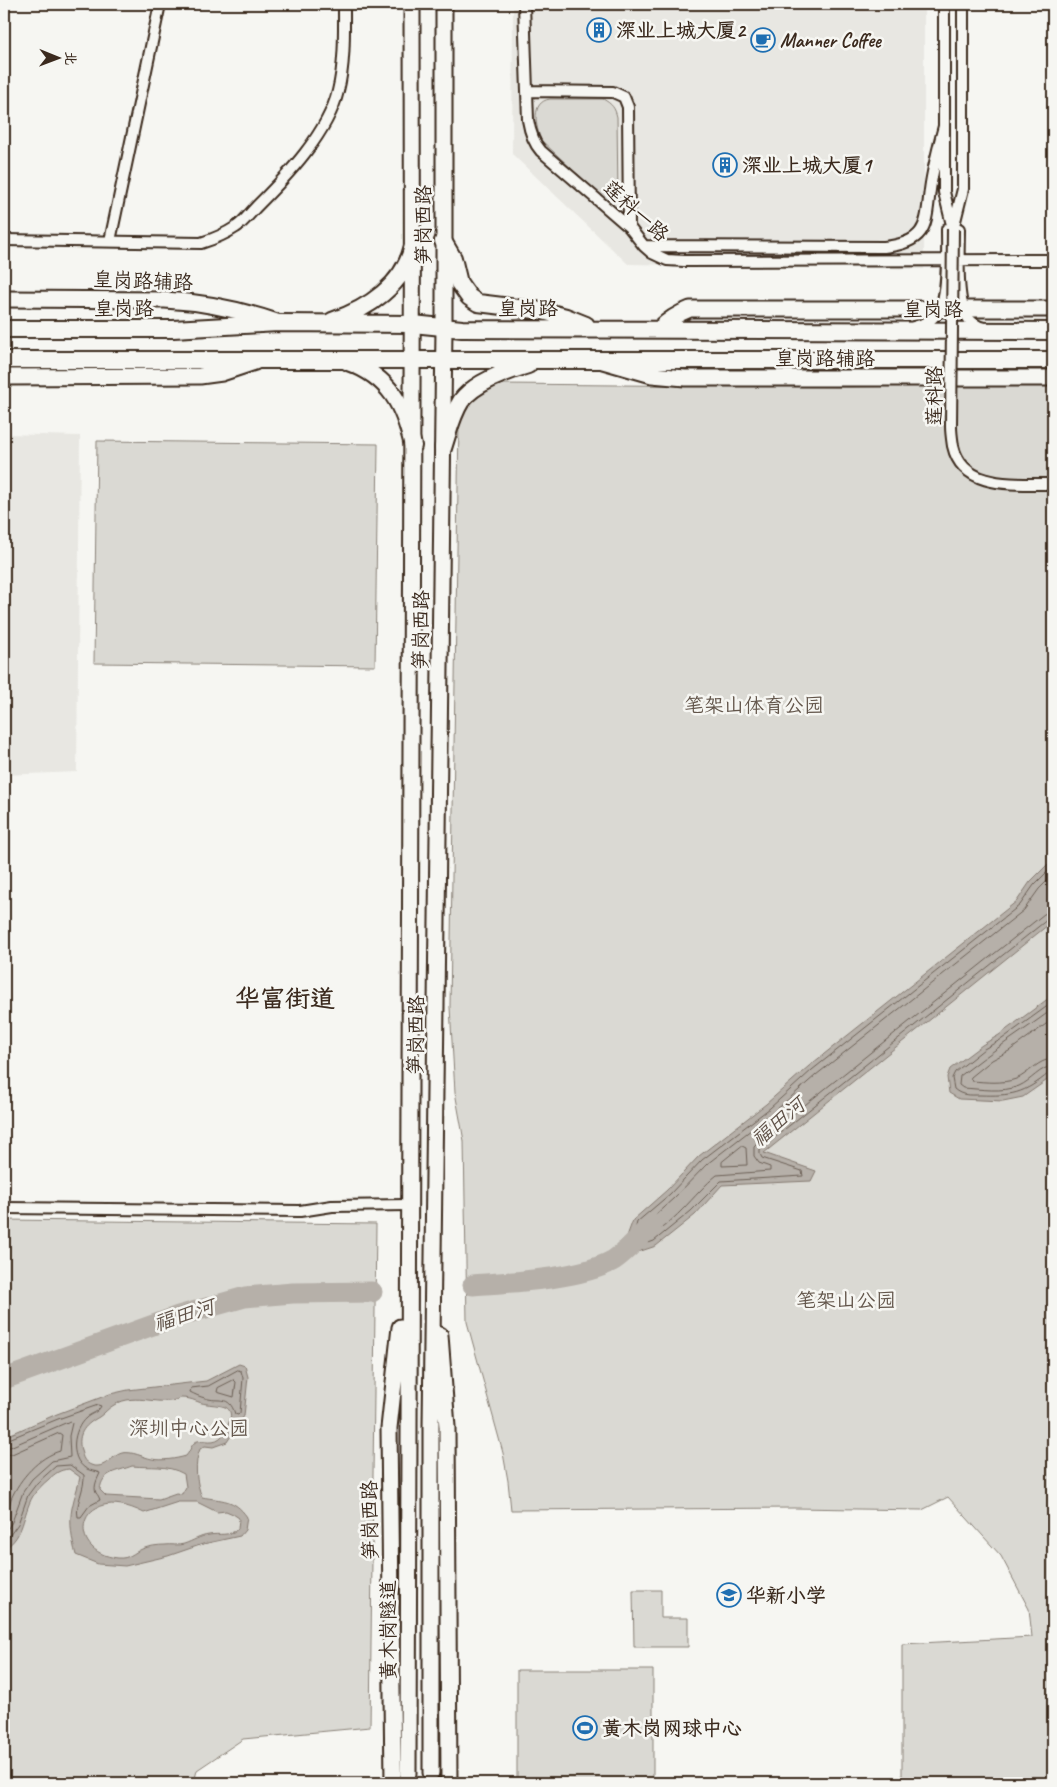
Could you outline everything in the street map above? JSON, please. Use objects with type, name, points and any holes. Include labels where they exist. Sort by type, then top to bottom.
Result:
[{"type":"highway","points":[[443,241],[453,258],[459,283],[469,297],[478,303],[542,311],[566,317],[595,329]]},
{"type":"highway","points":[[322,324],[358,311],[383,293],[401,273],[413,246]]},
{"type":"highway","name":"皇岗路","points":[[4,328],[173,329],[278,323],[413,324],[462,329],[1053,331]]},
{"type":"highway","points":[[4,360],[1053,360]]},
{"type":"highway","points":[[342,360],[358,365],[372,374],[387,388],[400,404],[408,422],[413,446]]},
{"type":"highway","points":[[443,448],[456,412],[462,400],[470,392],[506,372],[544,360]]},
{"type":"main road","name":"笋岗西路","points":[[408,1427],[413,446],[412,4]]},
{"type":"main road","name":"笋岗西路","points":[[431,1773],[431,1427],[444,360],[444,4]]},
{"type":"main road","name":"皇岗路辅路","points":[[4,299],[188,301],[258,316],[278,323]]},
{"type":"main road","points":[[659,329],[673,317],[690,309],[1053,309]]},
{"type":"main road","points":[[4,377],[200,376],[222,373],[253,363],[272,360]]},
{"type":"main road","name":"皇岗路辅路","points":[[599,360],[636,372],[676,378],[1053,378]]},
{"type":"main road","points":[[409,1172],[435,1173]]},
{"type":"main road","name":"笋岗西路","points":[[393,1783],[389,1428],[409,1256]]},
{"type":"main road","name":"笋岗西路","points":[[433,1256],[448,1428],[449,1783]]},
{"type":"main road","name":"黄木岗隧道","points":[[408,1427],[408,1774]]},
{"type":"street","points":[[110,241],[160,4]]},
{"type":"street","points":[[4,240],[201,243],[218,238],[238,226],[285,178],[328,117],[338,92],[344,44],[344,4]]},
{"type":"street","name":"莲科一路","points":[[524,4],[530,134],[537,147],[629,227],[644,246],[660,257],[674,260],[1053,260]]},
{"type":"street","name":"莲科路","points":[[944,4],[944,192],[960,260],[960,292],[963,309]]},
{"type":"street","name":"莲科路","points":[[940,309],[945,293],[947,260],[963,189],[963,4]]},
{"type":"street","points":[[528,91],[613,92],[624,97],[628,107],[629,227]]},
{"type":"street","points":[[644,246],[884,247],[903,244],[912,240],[921,231],[928,217],[931,185],[944,126]]},
{"type":"street","name":"莲科路","points":[[953,229],[951,426],[953,447],[959,461],[966,470],[975,476],[992,482],[1053,484]]},
{"type":"street","points":[[903,330],[927,322],[940,309]]},
{"type":"street","points":[[963,309],[966,316],[978,327],[998,331]]},
{"type":"street","points":[[4,1208],[300,1211],[332,1206],[409,1205]]},
{"type":"shaded area","points":[[513,4],[924,4],[924,269],[628,264],[512,154]]},
{"type":"shaded area","points":[[4,434],[80,436],[77,772],[4,775]]},
{"type":"green space","points":[[550,99],[603,99],[614,109],[617,117],[618,199],[612,205],[541,140],[536,122],[537,110],[539,105]]},
{"type":"green space","points":[[501,384],[848,387],[1053,384],[1053,1783],[902,1783],[902,1644],[1032,1637],[1029,1609],[1001,1556],[948,1497],[922,1510],[794,1508],[511,1510],[503,1453],[467,1322],[464,1141],[455,1092],[450,1007],[459,422],[460,415],[477,391]]},
{"type":"green space","points":[[97,441],[378,444],[375,666],[94,663]]},
{"type":"green space","name":"深圳中心公园","points":[[4,1220],[376,1224],[370,1727],[243,1739],[197,1770],[194,1783],[4,1783]]},
{"type":"green space","points":[[633,1590],[661,1590],[661,1618],[688,1618],[688,1647],[634,1647]]},
{"type":"green space","name":"黄木岗网球中心","points":[[517,1670],[653,1670],[653,1783],[517,1783]]},
{"type":"water","points":[[1053,859],[1053,921],[764,1153],[816,1171],[811,1181],[722,1185],[695,1215],[656,1246],[638,1252],[626,1239],[633,1220],[667,1190],[699,1156],[1017,901],[1030,882]]},
{"type":"water","points":[[1053,995],[1053,1076],[1023,1097],[1003,1101],[959,1099],[949,1093],[947,1077],[950,1069]]},
{"type":"water","points":[[239,1364],[245,1366],[248,1377],[244,1416],[227,1442],[213,1447],[205,1446],[200,1449],[196,1467],[198,1486],[202,1497],[232,1503],[247,1517],[245,1530],[240,1536],[203,1544],[168,1556],[125,1566],[98,1564],[76,1555],[72,1538],[71,1513],[80,1477],[69,1469],[56,1473],[36,1492],[29,1503],[20,1532],[11,1544],[4,1549],[4,1437],[110,1394],[128,1390],[206,1381]],"holes":[[[181,1398],[226,1407],[229,1410],[230,1418],[226,1430],[221,1437],[213,1441],[196,1441],[186,1456],[173,1459],[156,1460],[134,1453],[122,1453],[104,1464],[96,1466],[86,1462],[82,1456],[80,1447],[82,1432],[112,1406],[131,1399],[173,1401]],[[132,1466],[171,1469],[184,1474],[186,1487],[182,1494],[176,1493],[159,1499],[106,1496],[100,1490],[101,1484],[111,1473]],[[178,1502],[197,1502],[217,1512],[226,1511],[233,1514],[239,1518],[238,1529],[227,1534],[203,1536],[182,1545],[148,1547],[122,1558],[101,1553],[89,1544],[84,1533],[85,1521],[92,1511],[104,1505],[121,1505],[144,1513]]]},
{"type":"waterway","name":"福田河","points":[[473,1285],[545,1279],[598,1267],[617,1258],[652,1225]]},
{"type":"waterway","name":"福田河","points":[[4,1379],[178,1316],[245,1297],[293,1293],[372,1292]]},
{"type":"place","name":"深业上城大厦2","points":[[599,30]]},
{"type":"place","name":"Manner Coffee","points":[[763,40]]},
{"type":"place","name":"深业上城大厦1","points":[[725,165]]},
{"type":"place","name":"华新小学","points":[[729,1595]]},
{"type":"place","name":"黄木岗网球中心","points":[[585,1728]]},
{"type":"district","name":"华富街道","points":[[285,999]]},
{"type":"park label","name":"笔架山体育公园","points":[[754,705]]},
{"type":"park label","name":"笔架山公园","points":[[846,1300]]}]
